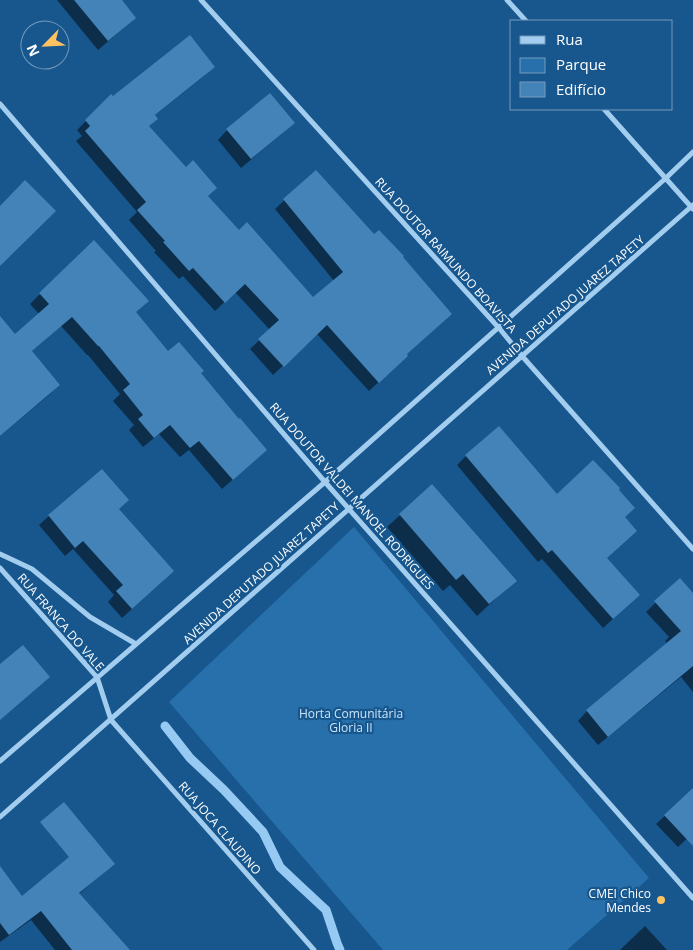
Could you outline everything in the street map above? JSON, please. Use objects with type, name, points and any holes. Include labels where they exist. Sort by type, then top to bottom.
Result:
[{"type":"street","name":"RUA DOUTOR RAIMUNDO BOAVISTA","points":[[201,0],[499,328],[693,549]]},
{"type":"street","points":[[508,0],[525,20]]},
{"type":"street","name":"RUA DOUTOR VALDEI MANOEL RODRIGUES","points":[[0,104],[325,482],[693,898]]},
{"type":"street","points":[[605,110],[692,207]]},
{"type":"street","name":"AVENIDA DEPUTADO JUAREZ TAPETY","points":[[0,761],[325,482],[499,328],[693,152]]},
{"type":"street","name":"AVENIDA DEPUTADO JUAREZ TAPETY","points":[[0,817],[692,207]]},
{"type":"street","points":[[0,554],[32,569],[90,616],[136,644]]},
{"type":"street","name":"RUA FRANCA DO VALE","points":[[0,568],[97,677],[111,720]]},
{"type":"street","name":"RUA JOCA CLAUDINO","points":[[111,720],[314,950]]},
{"type":"green space","name":"Horta Comunitária Gloria II","points":[[354,527],[649,878],[567,950],[383,950],[169,702]]},
{"type":"building","points":[[74,0],[122,0],[136,18],[108,41]]},
{"type":"building","points":[[190,35],[215,67],[155,115],[158,119],[149,126],[186,167],[193,160],[217,188],[208,196],[239,230],[247,222],[313,297],[343,272],[283,199],[316,170],[374,234],[379,230],[404,256],[452,314],[407,354],[408,356],[379,383],[327,325],[284,367],[258,339],[279,320],[245,284],[225,303],[193,268],[189,271],[137,210],[146,202],[85,131],[90,126],[85,120],[111,94],[113,96]]},
{"type":"building","points":[[270,93],[295,123],[251,159],[226,129]]},
{"type":"building","points":[[25,180],[56,211],[0,266],[0,206]]},
{"type":"building","points":[[94,240],[149,301],[136,312],[168,351],[179,342],[204,371],[201,373],[267,450],[233,480],[199,441],[190,448],[170,425],[154,438],[138,419],[143,415],[123,390],[130,384],[72,317],[32,351],[60,385],[0,436],[0,316],[15,334],[49,304],[39,293]]},
{"type":"building","points":[[499,426],[557,494],[593,460],[620,488],[619,490],[635,508],[625,517],[637,531],[607,558],[640,595],[613,619],[552,550],[548,553],[465,455]]},
{"type":"building","points":[[102,469],[129,500],[119,509],[174,571],[132,609],[116,591],[123,585],[83,541],[75,548],[48,515]]},
{"type":"building","points":[[432,484],[517,581],[489,604],[463,574],[456,580],[399,514]]},
{"type":"building","points":[[680,578],[693,593],[693,666],[608,737],[586,710],[681,631],[654,601]]},
{"type":"building","points":[[23,645],[50,677],[0,720],[0,664]]},
{"type":"building","points":[[693,788],[693,846],[664,815]]},
{"type":"building","points":[[64,802],[115,864],[79,893],[130,950],[72,950],[41,911],[9,935],[0,923],[0,866],[22,896],[69,857],[40,822]]},
{"type":"waterway","points":[[165,726],[190,758],[224,790],[263,832],[280,867],[326,910],[340,950]]},
{"type":"place","name":"CMEI Chico Mendes","points":[[661,900]]}]
